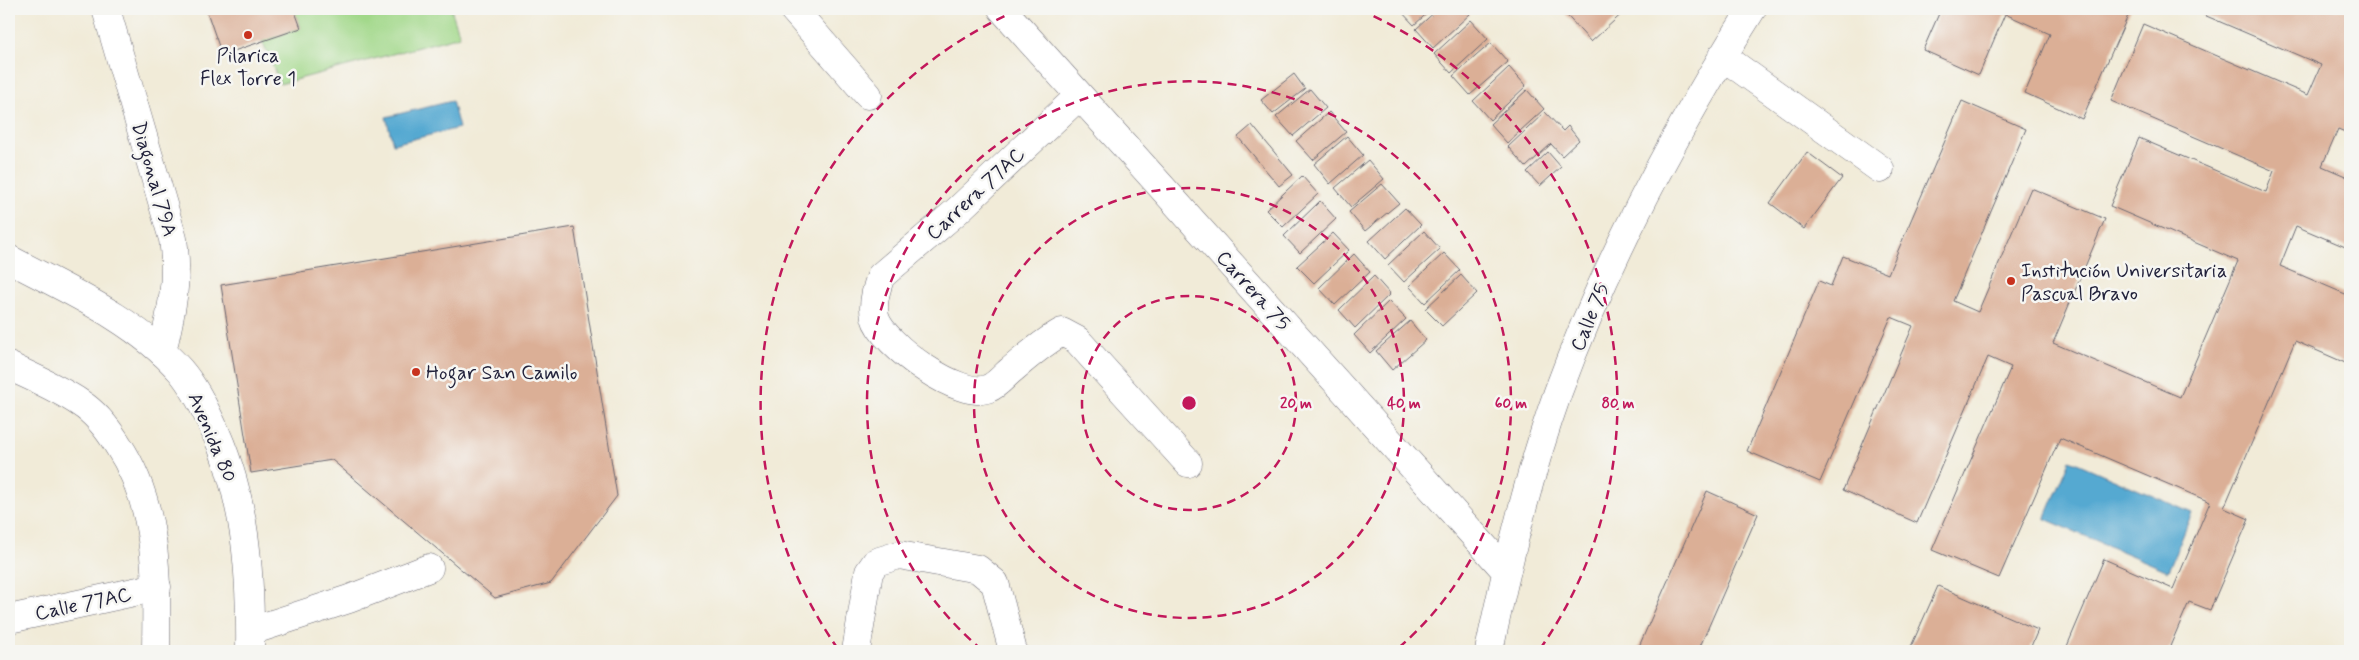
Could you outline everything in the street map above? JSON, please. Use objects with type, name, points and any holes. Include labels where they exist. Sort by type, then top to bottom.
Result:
[{"type":"street","name":"Diagonal 79A","points":[[106,9],[173,239],[176,258],[176,285],[173,307],[162,352]]},
{"type":"street","points":[[793,9],[868,95]]},
{"type":"street","name":"Carrera 75","points":[[1002,9],[1506,571]]},
{"type":"street","name":"Calle 75","points":[[1489,651],[1506,571],[1534,467],[1555,402],[1588,316],[1614,255],[1648,185],[1722,56],[1752,9]]},
{"type":"street","points":[[1722,56],[1797,107],[1880,169]]},
{"type":"street","name":"Carrera 77AC","points":[[1079,96],[957,211],[881,276],[875,292],[875,318],[898,350],[944,380],[969,390],[988,389],[1045,341],[1062,332],[1077,340],[1188,463]]},
{"type":"street","name":"Avenida 80","points":[[9,259],[138,332],[179,369],[197,394],[214,428],[242,510],[248,562],[250,641]]},
{"type":"street","points":[[9,366],[81,403],[99,419],[126,456],[146,506],[154,540],[157,587],[156,651]]},
{"type":"street","points":[[856,651],[869,572],[876,562],[899,555],[978,569],[995,583],[1013,651]]},
{"type":"street","points":[[250,641],[429,568]]},
{"type":"street","name":"Calle 77AC","points":[[9,619],[157,587]]},
{"type":"green space","points":[[294,9],[451,9],[460,36],[280,84],[262,41],[301,28]]},
{"type":"water","points":[[452,101],[459,128],[393,144],[386,117]]},
{"type":"water","points":[[2070,460],[2192,513],[2168,571],[2045,519]]},
{"type":"building","name":"Pilarica Flex Torre 1","points":[[206,9],[294,9],[301,28],[222,55]]},
{"type":"building","points":[[1399,9],[1432,9],[1414,25]]},
{"type":"building","points":[[1438,9],[1465,9],[1470,14],[1433,48],[1416,29]]},
{"type":"building","points":[[1561,9],[1627,9],[1591,42]]},
{"type":"building","points":[[1941,9],[2131,9],[2082,119],[2025,93],[2050,34],[2005,14],[1979,75],[1923,50]]},
{"type":"building","points":[[2190,9],[2350,9],[2350,134],[2338,129],[2322,166],[2350,178],[2350,249],[2296,226],[2280,266],[2350,296],[2350,365],[2295,341],[2224,508],[2249,519],[2210,610],[2189,602],[2168,651],[2065,651],[2104,559],[2173,589],[2210,502],[2060,438],[1999,578],[1932,550],[2011,367],[1988,357],[1917,523],[1843,490],[1913,326],[1891,317],[1820,482],[1747,451],[1819,281],[1831,286],[1843,256],[1888,274],[1962,101],[2026,129],[1953,301],[1978,312],[2031,188],[2105,219],[2053,343],[2180,397],[2238,261],[2110,206],[2139,138],[2266,192],[2274,171],[2111,101],[2143,24],[2308,95],[2321,65]]},
{"type":"building","points":[[1471,20],[1488,39],[1451,73],[1434,54]]},
{"type":"building","points":[[1491,43],[1508,62],[1470,95],[1453,76]]},
{"type":"building","points":[[1509,67],[1526,86],[1490,120],[1473,101]]},
{"type":"building","points":[[1294,74],[1305,89],[1273,114],[1261,100]]},
{"type":"building","points":[[1310,89],[1326,108],[1293,136],[1276,117]]},
{"type":"building","points":[[1527,90],[1544,109],[1507,143],[1490,124]]},
{"type":"building","points":[[1329,112],[1346,132],[1313,160],[1296,141]]},
{"type":"building","points":[[1545,112],[1563,131],[1568,126],[1579,140],[1562,156],[1551,144],[1526,167],[1508,147]]},
{"type":"building","points":[[1252,125],[1293,175],[1279,186],[1238,137]]},
{"type":"building","points":[[1347,136],[1363,155],[1330,184],[1314,164]]},
{"type":"building","points":[[1548,152],[1561,167],[1540,186],[1527,172]]},
{"type":"building","points":[[1807,152],[1842,178],[1804,229],[1770,203]]},
{"type":"building","points":[[1368,160],[1384,179],[1351,207],[1335,188]]},
{"type":"building","points":[[1302,176],[1318,194],[1283,227],[1266,210]]},
{"type":"building","points":[[1382,184],[1399,203],[1365,231],[1349,212]]},
{"type":"building","points":[[1320,201],[1336,219],[1300,253],[1284,236]]},
{"type":"building","points":[[1405,208],[1421,225],[1385,259],[1369,241]]},
{"type":"building","name":"Hogar San Camilo","points":[[574,227],[617,496],[551,583],[495,598],[332,460],[251,473],[221,285]]},
{"type":"building","points":[[1424,231],[1440,249],[1404,282],[1388,265]]},
{"type":"building","points":[[1333,233],[1349,250],[1314,283],[1297,266]]},
{"type":"building","points":[[1444,253],[1460,270],[1425,303],[1409,286]]},
{"type":"building","points":[[1354,254],[1370,272],[1335,305],[1319,288]]},
{"type":"building","points":[[1461,275],[1477,293],[1442,326],[1425,309]]},
{"type":"building","points":[[1374,276],[1390,294],[1355,328],[1339,310]]},
{"type":"building","points":[[1389,301],[1406,319],[1370,353],[1354,335]]},
{"type":"building","points":[[1410,321],[1426,340],[1392,370],[1376,351]]},
{"type":"building","points":[[1707,491],[1758,514],[1698,651],[1637,651]]},
{"type":"building","points":[[1938,586],[2038,630],[2029,651],[1909,651]]},
{"type":"place","name":"Pilarica Flex Torre 1","points":[[248,35]]},
{"type":"place","name":"Institución Universitaria Pascual Bravo","points":[[2011,281]]},
{"type":"place","name":"Hogar San Camilo","points":[[416,372]]}]
